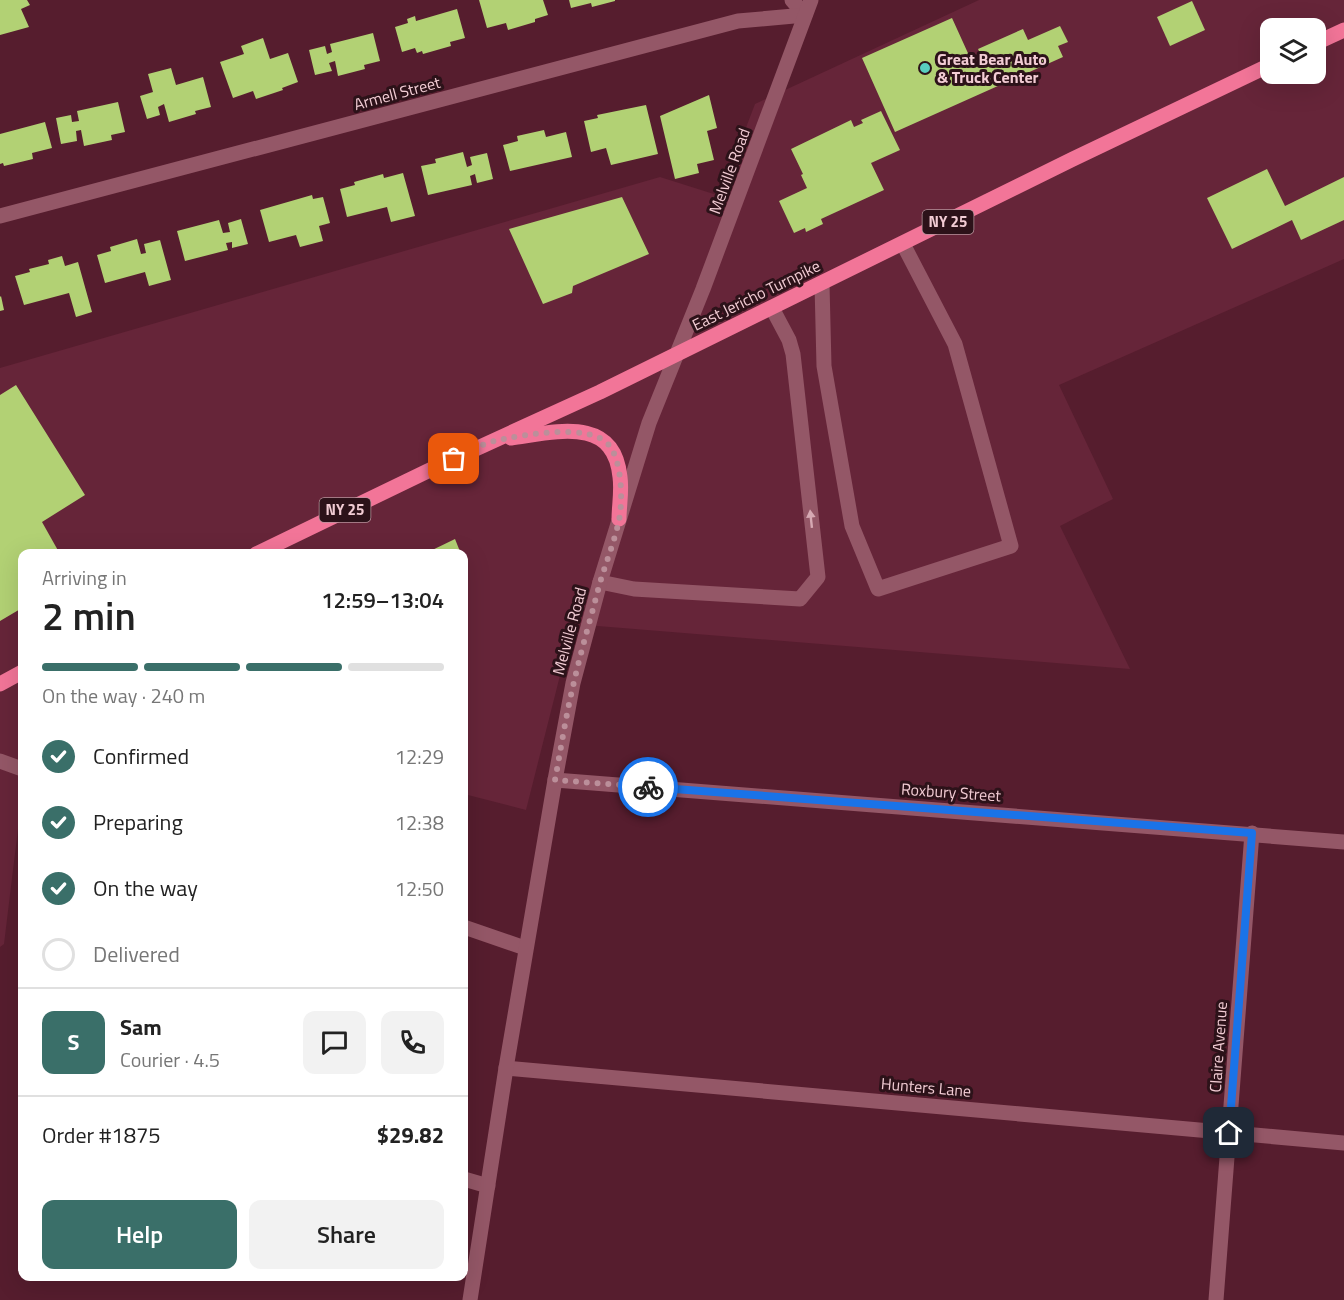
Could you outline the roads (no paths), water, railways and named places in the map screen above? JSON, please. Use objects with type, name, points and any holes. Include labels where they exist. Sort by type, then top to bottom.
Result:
[{"type":"main road","points":[[1326,38],[1344,30]]},
{"type":"main road","name":"East Jericho Turnpike","points":[[266,549],[600,392],[1072,159],[1260,70]]},
{"type":"main road","points":[[494,441],[556,432],[581,432],[604,440],[611,447],[620,478],[619,519]]},
{"type":"main road","points":[[0,684],[18,674]]},
{"type":"street","points":[[792,0],[805,15]]},
{"type":"street","name":"Melville Road","points":[[470,1300],[525,948],[573,683],[600,582],[649,423],[729,222],[812,0]]},
{"type":"street","name":"Armell Street","points":[[0,216],[738,21],[805,15]]},
{"type":"street","points":[[822,284],[824,366],[852,526],[878,589],[1011,546],[955,344],[903,244]]},
{"type":"street","points":[[600,582],[634,589],[800,599],[818,577],[793,354],[789,340],[772,308]]},
{"type":"street","points":[[0,761],[18,768]]},
{"type":"street","name":"Roxbury Street","points":[[555,780],[1344,842]]},
{"type":"street","name":"Claire Avenue","points":[[1216,1300],[1252,833]]},
{"type":"street","points":[[468,928],[525,948]]},
{"type":"street","name":"Hunters Lane","points":[[506,1068],[1344,1143]]},
{"type":"street","points":[[468,1180],[488,1185]]},
{"type":"place","name":"Great Bear Auto & Truck Center","points":[[925,68]]}]
